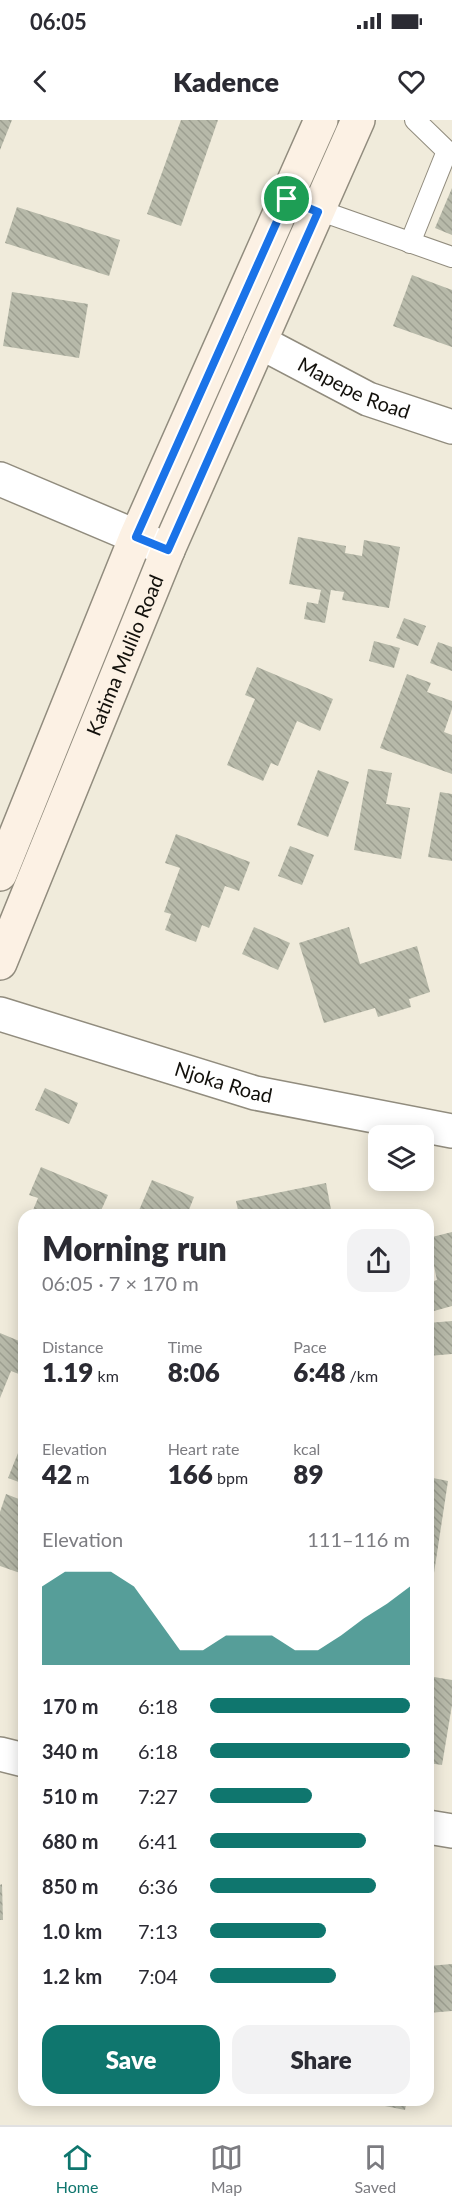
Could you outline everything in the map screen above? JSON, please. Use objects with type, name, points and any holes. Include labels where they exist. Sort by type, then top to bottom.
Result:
[{"type":"main road","name":"Katima Mulilo Road","points":[[0,874],[136,537],[321,120]]},
{"type":"main road","name":"Katima Mulilo Road","points":[[0,963],[168,550],[358,120]]},
{"type":"street","name":"Mapepe Road","points":[[260,342],[368,399],[452,427]]},
{"type":"street","points":[[0,479],[168,550]]},
{"type":"street","name":"Njoka Road","points":[[0,1014],[255,1093],[452,1131]]},
{"type":"street","points":[[0,1754],[18,1758]]},
{"type":"street","points":[[434,1828],[452,1831]]},
{"type":"lane","points":[[410,243],[449,152],[415,120]]},
{"type":"lane","points":[[287,199],[318,212],[452,258]]},
{"type":"building","points":[[0,120],[12,120],[0,150]]},
{"type":"building","points":[[181,120],[218,120],[181,226],[147,214]]},
{"type":"building","points":[[452,188],[452,235],[435,228]]},
{"type":"building","points":[[17,207],[120,240],[109,276],[5,243]]},
{"type":"building","points":[[412,275],[452,290],[452,347],[393,326]]},
{"type":"building","points":[[12,292],[88,304],[79,358],[3,346]]},
{"type":"building","points":[[298,537],[346,546],[345,553],[362,556],[364,540],[400,547],[389,608],[342,600],[344,592],[331,590],[325,623],[304,619],[307,602],[318,604],[321,590],[289,584]]},
{"type":"building","points":[[404,618],[426,626],[418,646],[396,638]]},
{"type":"building","points":[[374,641],[400,648],[394,668],[369,661]]},
{"type":"building","points":[[438,642],[452,647],[452,671],[430,663]]},
{"type":"building","points":[[257,667],[333,699],[320,731],[297,721],[278,766],[271,763],[263,781],[227,765],[255,699],[245,695]]},
{"type":"building","points":[[407,674],[431,683],[427,692],[452,701],[452,709],[444,732],[452,735],[452,774],[380,748]]},
{"type":"building","points":[[368,769],[392,773],[386,804],[410,808],[401,859],[354,850]]},
{"type":"building","points":[[318,770],[349,782],[328,837],[297,825]]},
{"type":"building","points":[[440,792],[452,794],[452,861],[428,857]]},
{"type":"building","points":[[176,834],[250,862],[239,891],[225,886],[209,928],[202,925],[196,942],[165,930],[171,914],[164,912],[180,868],[165,863]]},
{"type":"building","points":[[290,846],[314,855],[302,885],[278,876]]},
{"type":"building","points":[[254,927],[290,943],[278,970],[242,954]]},
{"type":"building","points":[[349,927],[360,964],[417,946],[430,992],[409,999],[411,1007],[378,1017],[375,1008],[324,1023],[299,943]]},
{"type":"building","points":[[45,1088],[78,1103],[69,1124],[35,1110]]},
{"type":"building","points":[[41,1167],[108,1195],[102,1209],[33,1209],[38,1198],[29,1195]]},
{"type":"building","points":[[152,1180],[194,1197],[189,1209],[140,1209]]},
{"type":"building","points":[[326,1183],[331,1209],[238,1209],[236,1201]]},
{"type":"building","points":[[452,1232],[452,1306],[434,1311],[434,1281],[437,1280],[434,1266],[434,1236]]},
{"type":"building","points":[[452,1321],[452,1354],[434,1356],[434,1322]]},
{"type":"building","points":[[0,1333],[18,1340],[18,1374],[11,1371],[0,1398]]},
{"type":"building","points":[[18,1453],[18,1482],[8,1478]]},
{"type":"building","points":[[434,1478],[448,1481],[434,1573]]},
{"type":"building","points":[[6,1494],[18,1499],[18,1572],[0,1566],[0,1512]]},
{"type":"building","points":[[434,1677],[452,1680],[452,1705],[442,1765],[434,1764]]},
{"type":"building","points":[[2,1884],[3,1920],[0,1920],[0,1885]]},
{"type":"building","points":[[452,1964],[452,2011],[434,2012],[434,1966]]},
{"type":"building","points":[[385,2106],[406,2106],[405,2110]]},
{"type":"route","points":[[287,199],[318,212],[168,550],[136,537],[287,199]]}]
